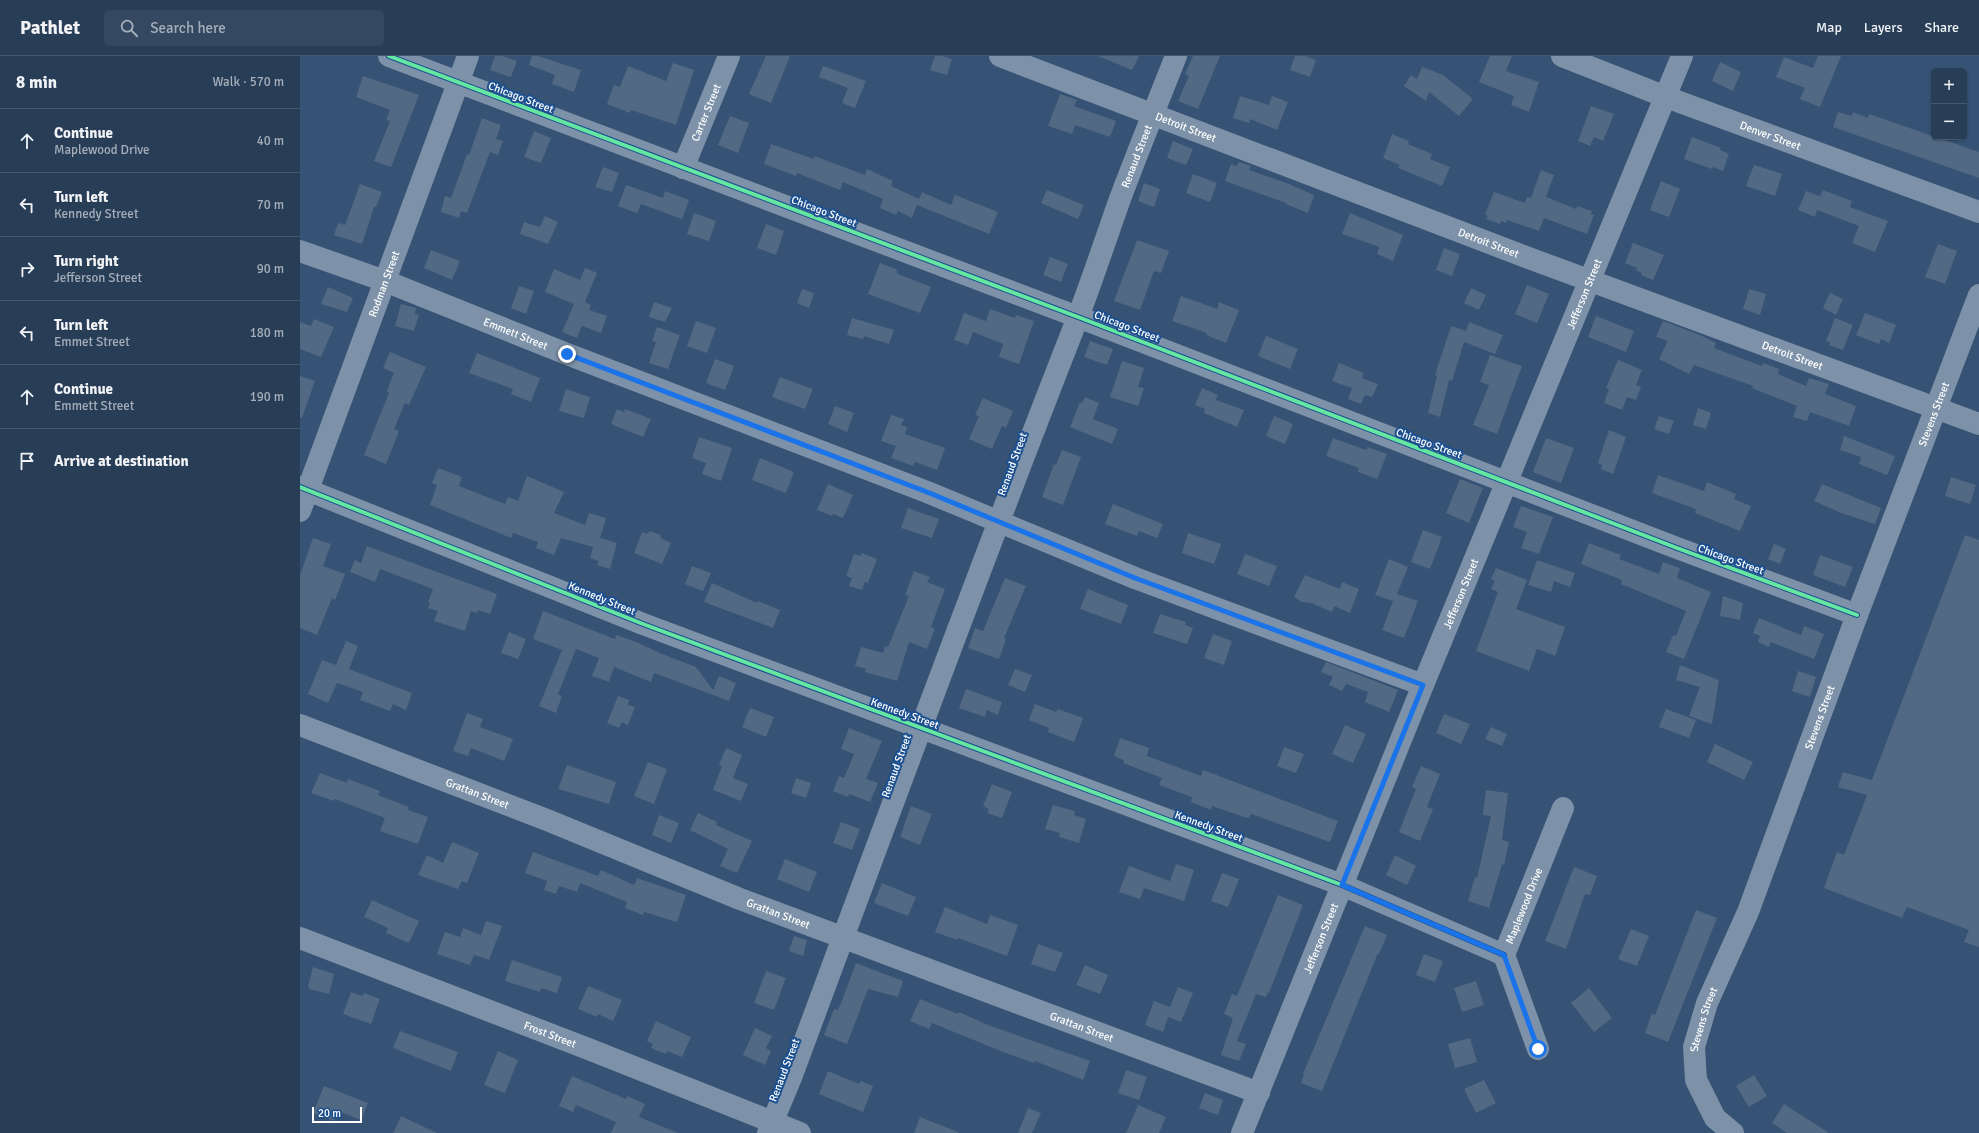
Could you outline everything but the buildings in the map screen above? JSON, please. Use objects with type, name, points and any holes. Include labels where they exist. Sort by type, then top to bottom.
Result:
[{"type":"street","name":"Chicago Street","points":[[389,56],[1078,317],[1352,424],[1677,548],[1857,615]]},
{"type":"street","name":"Rodman Street","points":[[300,512],[304,488],[385,281],[468,56]]},
{"type":"street","name":"Carter Street","points":[[682,168],[729,56]]},
{"type":"street","name":"Detroit Street","points":[[1000,56],[1534,260],[1590,279],[1979,424]]},
{"type":"street","name":"Renaud Street","points":[[770,1128],[843,937],[920,728],[1078,317],[1121,196],[1176,56]]},
{"type":"street","name":"Denver Street","points":[[1562,56],[1666,97],[1979,212]]},
{"type":"street","name":"Jefferson Street","points":[[1242,1133],[1423,685],[1682,56]]},
{"type":"street","name":"Emmett Street","points":[[300,251],[385,281],[567,354],[927,492],[1135,578],[1423,685]]},
{"type":"street","name":"Stevens Street","points":[[1733,1133],[1715,1118],[1696,1080],[1694,1047],[1707,1003],[1748,912],[1857,615],[1979,295]]},
{"type":"street","name":"Kennedy Street","points":[[304,488],[643,624],[1342,885],[1504,955]]},
{"type":"street","name":"Grattan Street","points":[[300,725],[547,820],[740,899],[1259,1093]]},
{"type":"street","name":"Maplewood Drive","points":[[1538,1049],[1504,955],[1563,808]]},
{"type":"street","name":"Frost Street","points":[[300,938],[591,1050],[770,1128],[800,1133]]},
{"type":"cycle path","points":[[389,56],[1078,317],[1677,548],[1857,615]]},
{"type":"cycle path","points":[[300,487],[643,624],[1342,885],[1504,955]]},
{"type":"route","points":[[567,354],[927,492],[1135,578],[1423,685],[1342,885],[1504,955],[1538,1049]]}]
